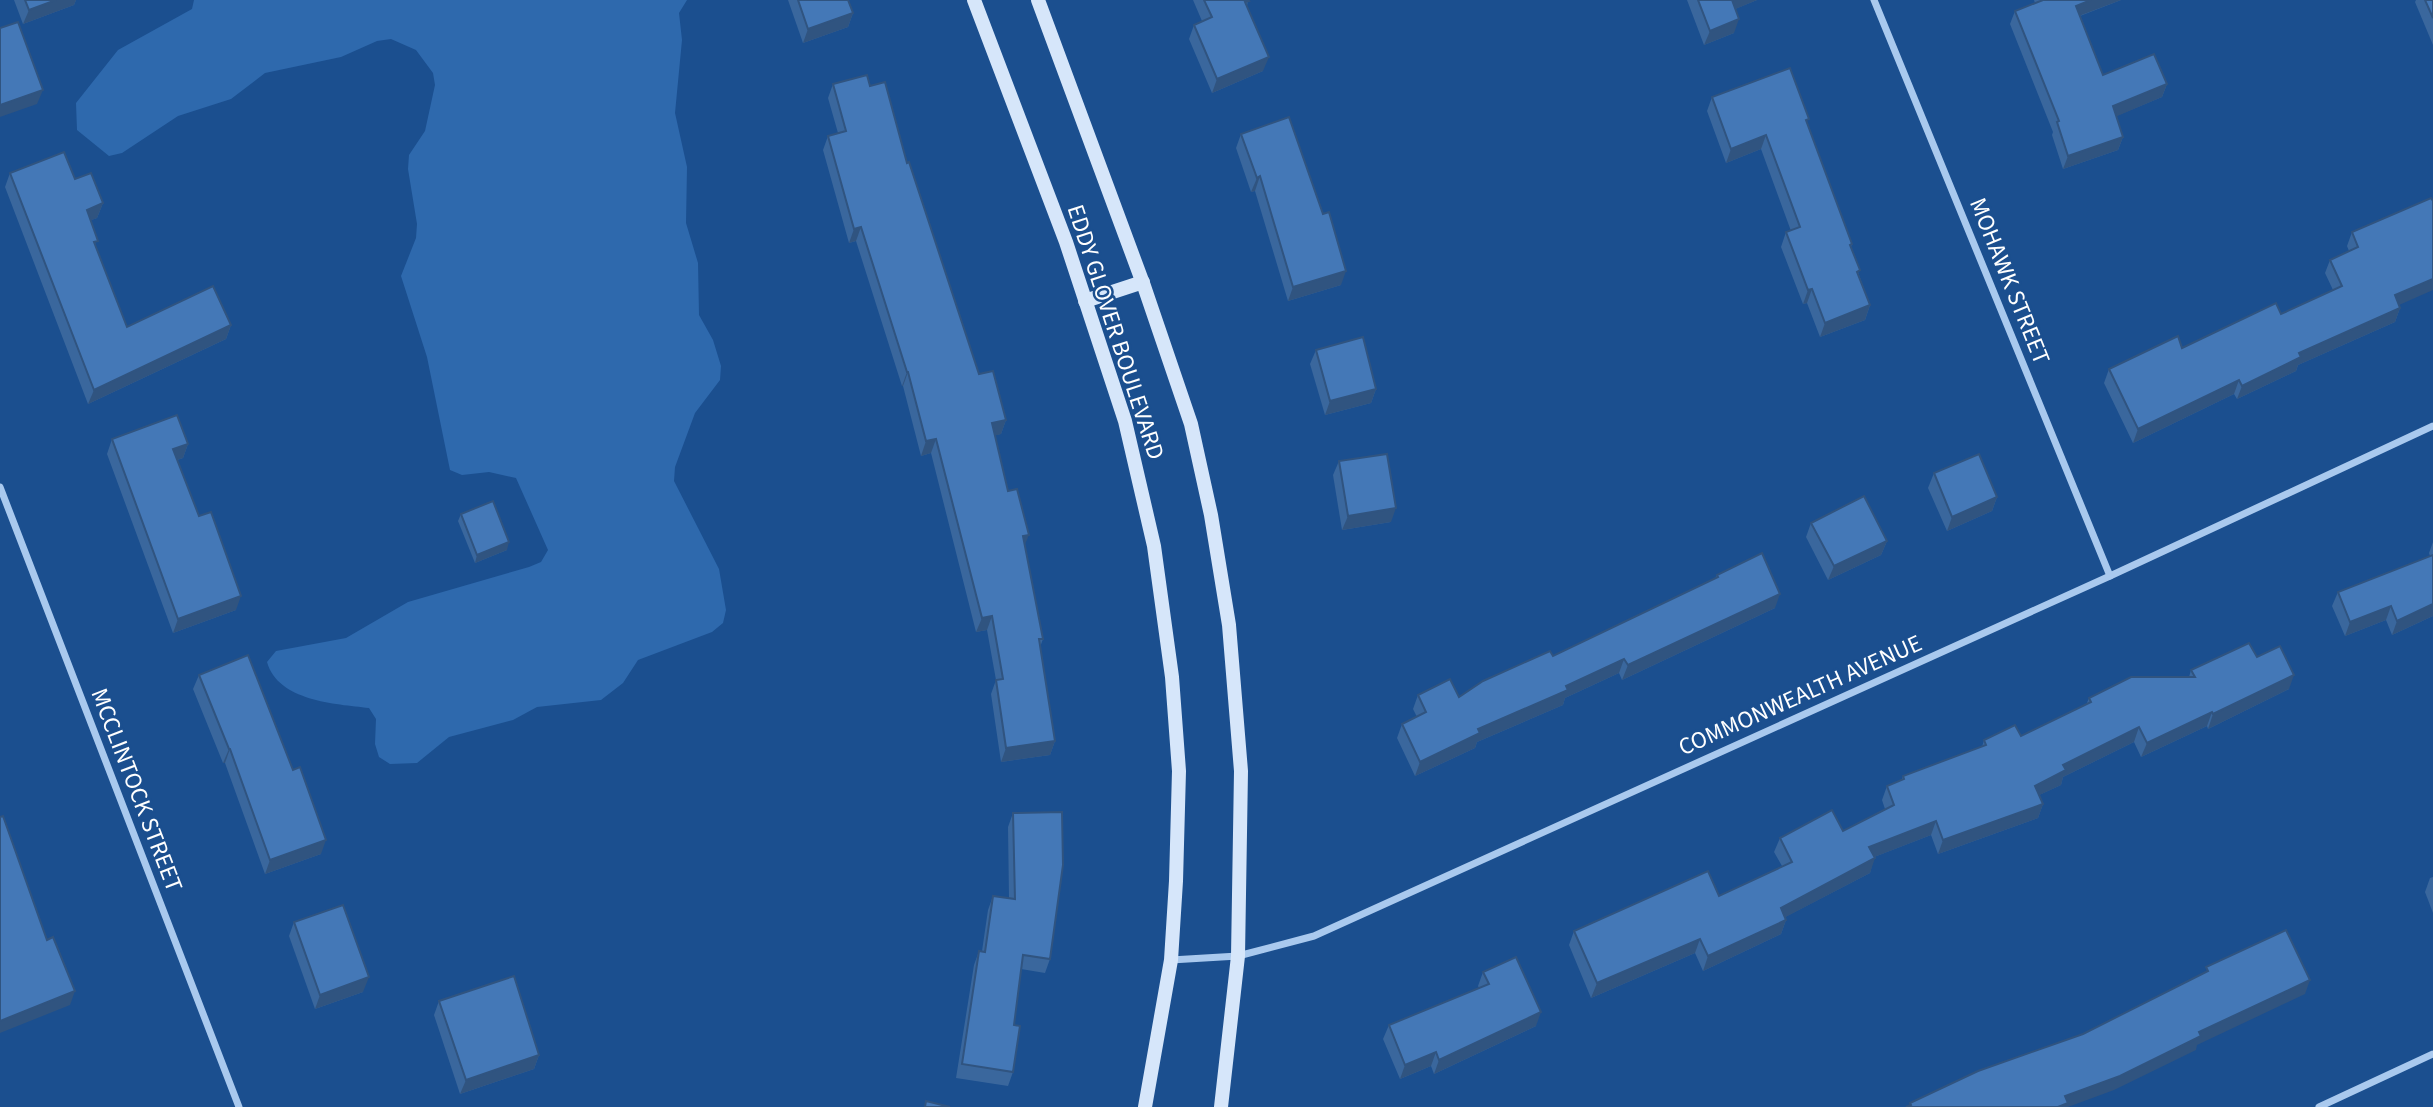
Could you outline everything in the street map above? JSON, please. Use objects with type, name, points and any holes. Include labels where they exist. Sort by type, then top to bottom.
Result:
[{"type":"street","name":"EDDY GLOVER BOULEVARD","points":[[974,0],[1086,301],[1125,421],[1152,533],[1172,677],[1179,771],[1171,960],[1145,1107]]},
{"type":"street","name":"EDDY GLOVER BOULEVARD","points":[[1038,0],[1143,282],[1191,424],[1211,515],[1229,625],[1241,771],[1238,956],[1221,1107]]},
{"type":"street","name":"MOHAWK STREET","points":[[1874,0],[2109,576]]},
{"type":"street","points":[[1086,301],[1143,282]]},
{"type":"street","name":"COMMONWEALTH AVENUE","points":[[1171,960],[1238,956],[1314,936],[2109,576],[2433,426]]},
{"type":"street","name":"MCCLINTOCK STREET","points":[[0,487],[239,1107]]},
{"type":"street","points":[[2319,1107],[2433,1055]]},
{"type":"shaded area","points":[[194,0],[687,0],[679,13],[682,40],[675,113],[687,167],[686,223],[698,263],[699,315],[713,340],[721,366],[720,380],[695,413],[675,467],[674,481],[719,569],[726,610],[723,623],[712,632],[638,660],[623,683],[601,700],[537,707],[513,720],[449,737],[417,763],[390,764],[379,757],[375,744],[376,719],[369,708],[309,698],[295,693],[273,675],[267,662],[276,651],[346,638],[408,602],[529,567],[541,562],[548,550],[516,478],[489,472],[462,475],[450,470],[427,357],[401,276],[416,238],[417,224],[408,169],[409,155],[425,131],[435,85],[433,73],[416,50],[391,39],[377,41],[341,57],[265,73],[231,99],[178,116],[122,153],[109,156],[77,130],[76,103],[118,50],[192,9]]},
{"type":"building","points":[[25,0],[56,0],[29,10]]},
{"type":"building","points":[[798,0],[848,0],[853,13],[808,29]]},
{"type":"building","points":[[1204,0],[1248,0],[1245,2],[1269,57],[1217,79],[1194,25],[1212,17]]},
{"type":"building","points":[[1698,0],[1732,0],[1739,19],[1710,31]]},
{"type":"building","points":[[2043,0],[2091,0],[2076,6],[2103,75],[2154,54],[2167,84],[2113,106],[2123,137],[2068,156],[2057,122],[2059,121],[2015,11]]},
{"type":"building","points":[[2425,0],[2433,0],[2433,18]]},
{"type":"building","points":[[18,22],[43,90],[0,105],[0,28]]},
{"type":"building","points":[[1790,68],[1809,119],[1806,120],[1852,244],[1850,245],[1860,270],[1857,272],[1870,305],[1825,323],[1812,289],[1808,290],[1786,232],[1800,227],[1766,135],[1731,149],[1712,97]]},
{"type":"building","points":[[867,75],[870,86],[885,82],[907,163],[909,162],[979,374],[993,371],[1006,420],[992,423],[1008,491],[1017,489],[1029,535],[1023,536],[1043,639],[1039,639],[1055,741],[1006,748],[996,680],[1003,679],[992,616],[982,618],[936,439],[926,441],[908,372],[861,227],[854,229],[828,136],[846,131],[833,84]]},
{"type":"building","points":[[1289,117],[1323,214],[1329,212],[1346,271],[1293,287],[1260,176],[1257,178],[1241,134]]},
{"type":"building","points":[[64,152],[75,179],[91,173],[103,203],[87,210],[98,241],[94,242],[127,327],[213,286],[231,325],[94,390],[10,173]]},
{"type":"building","points":[[2431,198],[2433,279],[2395,295],[2400,308],[2299,353],[2301,357],[2242,386],[2239,380],[2138,429],[2109,369],[2178,336],[2182,348],[2276,303],[2281,314],[2342,286],[2330,260],[2358,247],[2352,232]]},
{"type":"building","points":[[1363,337],[1376,389],[1330,401],[1316,350]]},
{"type":"building","points":[[177,415],[188,444],[173,449],[199,516],[211,512],[241,596],[178,619],[112,439]]},
{"type":"building","points":[[1387,454],[1396,508],[1348,516],[1339,461]]},
{"type":"building","points":[[1979,454],[1997,497],[1952,517],[1934,473]]},
{"type":"building","points":[[1864,496],[1887,541],[1834,566],[1811,523]]},
{"type":"building","points":[[493,501],[509,542],[477,555],[461,514]]},
{"type":"building","points":[[1762,553],[1780,594],[1628,665],[1624,659],[1566,686],[1568,690],[1478,729],[1480,733],[1420,762],[1402,724],[1426,712],[1418,695],[1450,679],[1459,697],[1483,681],[1550,651],[1553,656]]},
{"type":"building","points":[[2433,555],[2433,604],[2397,621],[2391,606],[2350,622],[2338,592]]},
{"type":"building","points":[[2249,643],[2257,657],[2280,646],[2294,675],[2147,743],[2139,727],[2063,765],[2066,770],[2035,786],[2043,804],[1943,840],[1936,821],[1869,847],[1875,858],[1781,908],[1786,920],[1708,956],[1700,939],[1597,983],[1574,931],[1708,871],[1719,896],[1792,862],[1780,838],[1832,810],[1843,831],[1894,805],[1887,786],[1904,779],[1903,776],[1986,745],[1984,740],[2015,725],[2021,736],[2091,702],[2089,698],[2131,677],[2195,677],[2191,670]]},
{"type":"building","points":[[248,655],[293,770],[300,767],[326,840],[270,860],[230,749],[199,675]]},
{"type":"building","points":[[1062,812],[1063,865],[1050,959],[1023,955],[1014,1025],[1020,1026],[1013,1072],[962,1064],[979,951],[985,952],[993,896],[1015,899],[1013,813]]},
{"type":"building","points":[[3,816],[47,940],[53,937],[75,991],[0,1021],[0,817]]},
{"type":"building","points":[[343,905],[369,977],[320,995],[294,922]]},
{"type":"building","points":[[2286,930],[2310,980],[2199,1032],[2201,1036],[2120,1076],[2065,1096],[2068,1103],[2058,1107],[1906,1107],[1978,1071],[2083,1034],[2208,971],[2206,967]]},
{"type":"building","points":[[1516,957],[1541,1012],[1439,1060],[1436,1052],[1405,1065],[1389,1025],[1489,984],[1483,972]]},
{"type":"building","points":[[514,976],[539,1055],[466,1080],[439,1001]]},
{"type":"building","points":[[926,1101],[950,1107],[925,1107]]}]
